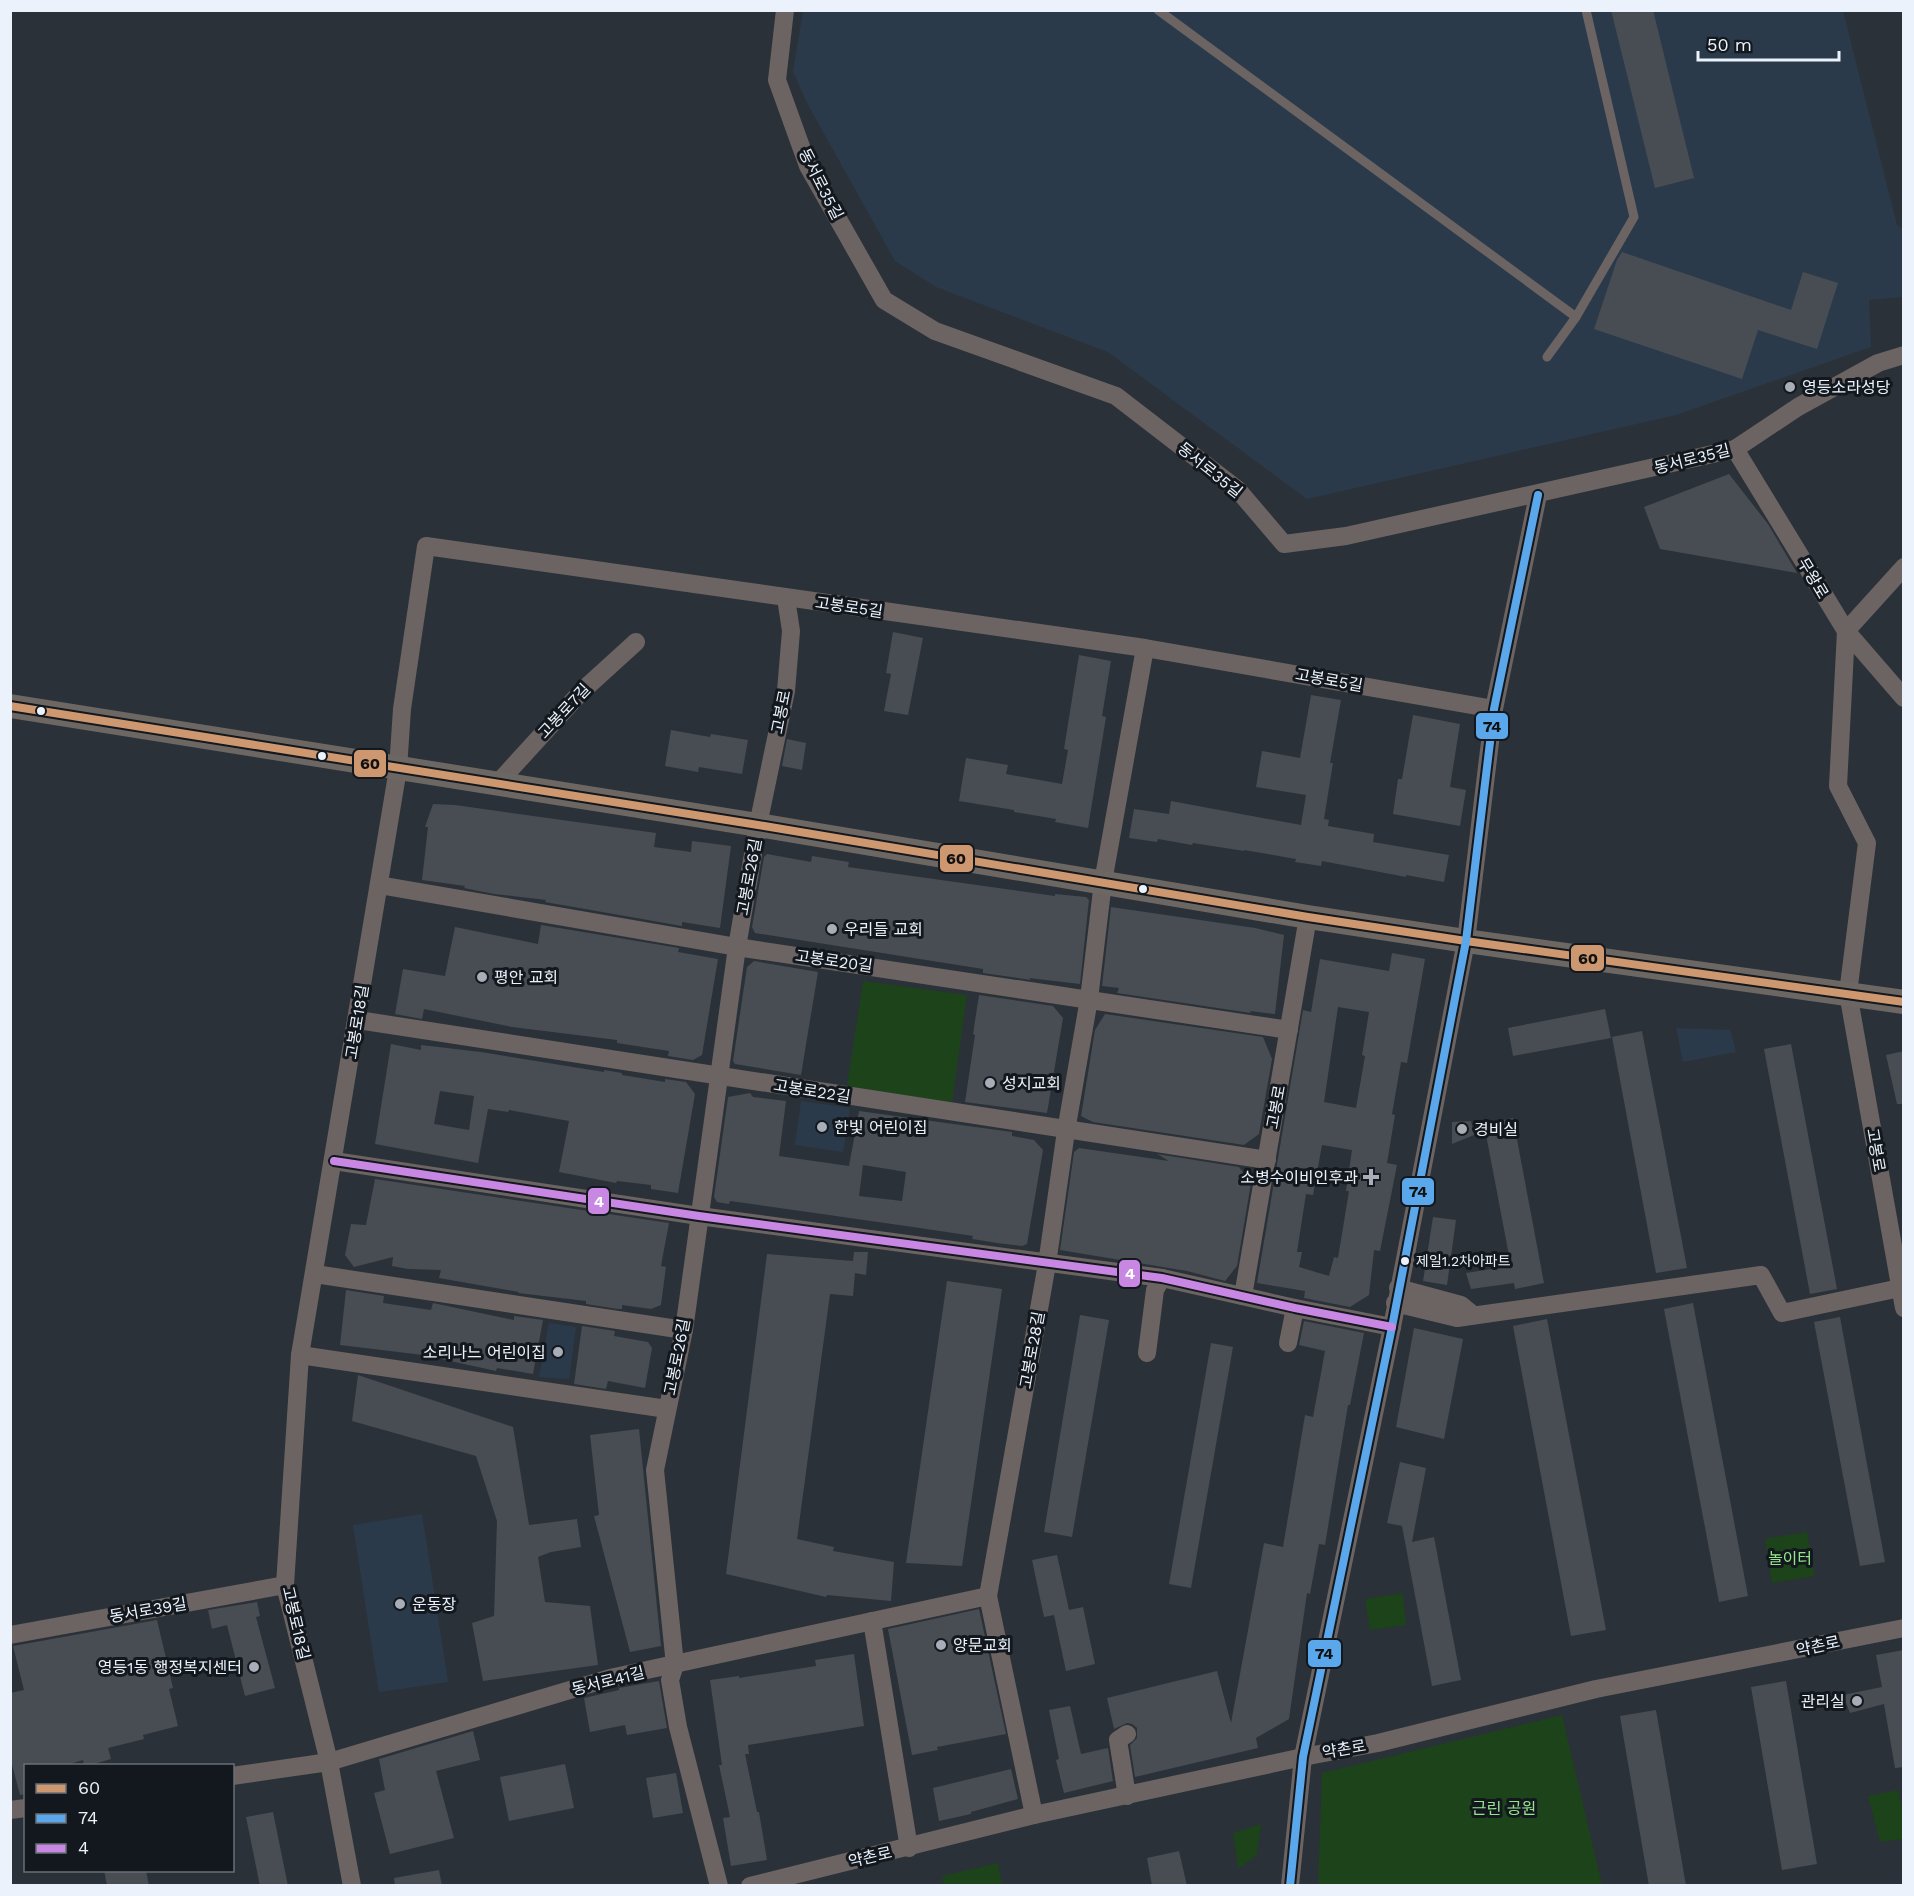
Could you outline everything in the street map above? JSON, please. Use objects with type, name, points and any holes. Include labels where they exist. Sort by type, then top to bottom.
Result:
[{"type":"street","name":"동서로35길","points":[[785,10],[777,81],[808,166],[884,300],[935,331],[1116,396],[1238,490],[1284,544],[1347,536],[1735,449],[1798,407],[1878,363],[1904,355]]},
{"type":"street","name":"무왕로","points":[[1735,449],[1846,632],[1904,698]]},
{"type":"street","points":[[1290,1886],[1303,1757],[1392,1327],[1466,941],[1494,709],[1538,495]]},
{"type":"street","name":"고봉로5길","points":[[398,769],[402,709],[426,546],[1144,648],[1494,709]]},
{"type":"street","points":[[1846,632],[1904,567]]},
{"type":"street","name":"고봉로","points":[[758,825],[786,691],[791,631],[786,598]]},
{"type":"street","name":"고봉로","points":[[1846,632],[1838,786],[1867,843],[1848,993],[1904,1308]]},
{"type":"street","name":"고봉로7길","points":[[497,784],[581,692],[636,642]]},
{"type":"street","points":[[1103,882],[1144,648]]},
{"type":"street","points":[[10,706],[758,825],[1308,917],[1904,1002]]},
{"type":"street","name":"고봉로18길","points":[[352,1886],[329,1762],[285,1585],[300,1355],[358,1020],[398,769]]},
{"type":"street","name":"고봉로26길","points":[[719,1886],[678,1727],[670,1680],[675,1665],[656,1470],[684,1330],[721,1077],[737,947],[758,825]]},
{"type":"street","name":"고봉로28길","points":[[1034,1815],[988,1596],[1047,1264],[1066,1131],[1089,999],[1103,882]]},
{"type":"street","name":"고봉로20길","points":[[379,885],[737,947],[1289,1030]]},
{"type":"street","name":"고봉로","points":[[1243,1296],[1308,917]]},
{"type":"street","name":"고봉로22길","points":[[358,1020],[1066,1131],[1267,1160]]},
{"type":"street","points":[[334,1161],[699,1216],[1162,1278],[1392,1327]]},
{"type":"street","points":[[315,1274],[684,1330]]},
{"type":"street","points":[[1397,1295],[1461,1305],[1473,1315],[1761,1275],[1782,1313],[1900,1288]]},
{"type":"street","points":[[1147,1353],[1155,1290],[1162,1278]]},
{"type":"street","points":[[1288,1343],[1295,1308]]},
{"type":"street","points":[[300,1355],[667,1409]]},
{"type":"street","name":"동서로39길","points":[[10,1635],[285,1585]]},
{"type":"street","name":"동서로41길","points":[[234,1776],[329,1762],[610,1678],[988,1596]]},
{"type":"street","points":[[872,1621],[909,1848]]},
{"type":"street","name":"약촌로","points":[[750,1886],[1034,1815],[1378,1743],[1596,1689],[1904,1628]]},
{"type":"street","points":[[1127,1734],[1118,1740],[1127,1796]]},
{"type":"lane","points":[[1158,10],[1576,317]]},
{"type":"lane","points":[[1547,357],[1576,317],[1634,217],[1586,10]]},
{"type":"shaded area","points":[[803,11],[1843,11],[1897,225],[1903,229],[1903,297],[1869,300],[1871,347],[1676,415],[1307,499],[1108,352],[936,287],[895,261],[807,103],[793,71]]},
{"type":"shaded area","points":[[1676,1028],[1730,1030],[1736,1052],[1683,1062]]},
{"type":"shaded area","name":"한빛 어린이집","points":[[801,1101],[850,1108],[843,1152],[795,1145]]},
{"type":"shaded area","name":"소리나느 어린이집","points":[[549,1323],[576,1327],[569,1379],[539,1377]]},
{"type":"shaded area","name":"운동장","points":[[422,1514],[448,1682],[379,1692],[353,1525]]},
{"type":"green space","points":[[863,981],[967,995],[952,1103],[847,1086]]},
{"type":"green space","name":"놀이터","points":[[1807,1532],[1815,1576],[1772,1583],[1765,1539]]},
{"type":"green space","points":[[1403,1593],[1406,1625],[1370,1630],[1365,1599]]},
{"type":"green space","name":"근린 공원","points":[[1562,1715],[1602,1885],[1318,1885],[1322,1773]]},
{"type":"green space","points":[[1898,1790],[1903,1813],[1903,1839],[1880,1842],[1868,1796]]},
{"type":"green space","points":[[1261,1824],[1257,1855],[1238,1869],[1233,1833]]},
{"type":"green space","points":[[998,1863],[1002,1885],[944,1885],[942,1876]]},
{"type":"building","points":[[1611,10],[1653,10],[1694,178],[1655,188]]},
{"type":"building","points":[[1622,252],[1791,310],[1803,272],[1838,283],[1817,349],[1758,330],[1742,379],[1594,329],[1617,260]]},
{"type":"building","points":[[1729,474],[1768,524],[1797,573],[1660,549],[1644,507]]},
{"type":"building","points":[[893,632],[923,638],[908,715],[884,711],[891,674],[886,673]]},
{"type":"building","points":[[1079,655],[1111,661],[1102,716],[1106,717],[1088,828],[1055,822],[1056,819],[1014,812],[1014,810],[959,801],[966,758],[1008,765],[1006,774],[1062,784],[1068,750],[1064,749]]},
{"type":"building","points":[[1311,695],[1341,700],[1330,763],[1333,763],[1324,819],[1329,820],[1328,826],[1374,834],[1373,842],[1449,855],[1444,882],[1322,861],[1321,866],[1295,862],[1296,859],[1244,850],[1158,839],[1157,842],[1129,838],[1134,809],[1169,814],[1171,801],[1301,825],[1306,795],[1256,787],[1262,751],[1300,758]]},
{"type":"building","points":[[1413,715],[1460,724],[1450,787],[1466,790],[1460,826],[1393,814],[1398,779],[1402,779]]},
{"type":"building","points":[[671,730],[710,737],[711,734],[748,740],[742,774],[699,767],[698,772],[665,766]]},
{"type":"building","points":[[787,739],[806,743],[802,770],[782,766]]},
{"type":"building","points":[[433,804],[455,805],[656,833],[654,847],[691,852],[692,841],[731,846],[720,928],[682,922],[682,926],[545,902],[546,900],[494,894],[464,888],[465,886],[422,880],[428,827],[425,827]]},
{"type":"building","points":[[767,854],[811,862],[812,856],[849,862],[848,867],[1055,896],[1055,894],[1086,897],[1089,900],[1080,984],[983,973],[983,969],[755,933],[752,927],[764,857]]},
{"type":"building","points":[[1111,907],[1255,928],[1284,935],[1275,1014],[1250,1011],[1251,1013],[1117,993],[1119,988],[1102,986]]},
{"type":"building","points":[[541,925],[679,948],[678,952],[718,959],[702,1055],[693,1060],[668,1056],[669,1051],[617,1043],[617,1040],[512,1027],[424,1009],[422,1019],[395,1014],[403,969],[445,976],[455,927],[538,944]]},
{"type":"building","points":[[1392,953],[1425,959],[1407,1063],[1401,1062],[1392,1114],[1395,1115],[1387,1163],[1397,1165],[1380,1251],[1374,1250],[1369,1295],[1350,1307],[1304,1298],[1305,1291],[1257,1283],[1303,1010],[1311,1012],[1320,959],[1389,971]],"holes":[[[1338,1007],[1369,1012],[1362,1055],[1365,1056],[1356,1108],[1324,1102]],[[1322,1145],[1352,1150],[1346,1191],[1349,1191],[1338,1258],[1334,1257],[1329,1276],[1299,1267],[1302,1252],[1297,1252],[1306,1194],[1313,1195]]]},
{"type":"building","points":[[754,961],[818,972],[801,1075],[735,1064],[733,1061],[747,967]]},
{"type":"building","points":[[979,995],[1053,1006],[1063,1018],[1047,1113],[965,1102]]},
{"type":"building","points":[[1605,1009],[1611,1038],[1513,1056],[1508,1028]]},
{"type":"building","points":[[1105,1014],[1263,1037],[1272,1059],[1259,1134],[1244,1145],[1093,1122],[1081,1116],[1095,1030]]},
{"type":"building","points":[[1642,1031],[1687,1268],[1656,1273],[1612,1037]]},
{"type":"building","points":[[391,1044],[421,1050],[421,1045],[481,1052],[604,1072],[604,1070],[665,1082],[665,1079],[686,1082],[695,1094],[678,1193],[651,1189],[651,1185],[617,1181],[616,1183],[559,1172],[569,1121],[509,1110],[508,1112],[488,1109],[478,1163],[375,1144]],"holes":[[[440,1091],[474,1096],[469,1130],[434,1124]]]},
{"type":"building","points":[[1791,1044],[1837,1289],[1810,1294],[1764,1049]]},
{"type":"building","points":[[1904,1051],[1904,1104],[1897,1104],[1886,1055]]},
{"type":"building","points":[[750,1093],[753,1097],[786,1101],[779,1156],[849,1166],[859,1111],[1012,1132],[1012,1136],[1034,1140],[1043,1150],[1027,1244],[1022,1246],[997,1243],[972,1239],[973,1236],[913,1227],[730,1201],[729,1204],[717,1202],[714,1197],[728,1097]],"holes":[[[863,1165],[906,1172],[902,1201],[859,1196]]]},
{"type":"building","points":[[1513,1118],[1544,1283],[1515,1289],[1514,1283],[1471,1289],[1466,1273],[1511,1266],[1484,1124]]},
{"type":"building","name":"경비실","points":[[1471,1121],[1474,1135],[1452,1144],[1452,1122]]},
{"type":"building","points":[[1079,1148],[1169,1161],[1157,1154],[1239,1167],[1251,1183],[1237,1266],[1225,1281],[1187,1271],[1060,1250],[1074,1152]]},
{"type":"building","points":[[375,1179],[669,1223],[661,1266],[666,1267],[661,1305],[651,1309],[622,1305],[622,1309],[618,1309],[586,1304],[586,1301],[518,1293],[439,1278],[441,1270],[392,1266],[393,1257],[354,1267],[345,1255],[351,1224],[366,1225]]},
{"type":"building","points":[[1433,1217],[1456,1220],[1447,1285],[1423,1281]]},
{"type":"building","points":[[854,1252],[868,1252],[866,1275],[855,1273],[853,1296],[830,1294],[797,1539],[834,1547],[833,1551],[894,1562],[891,1601],[827,1595],[826,1597],[726,1574],[767,1254],[853,1261]]},
{"type":"building","points":[[947,1281],[1002,1289],[962,1566],[906,1563]]},
{"type":"building","points":[[346,1290],[384,1296],[383,1303],[431,1310],[433,1303],[514,1320],[514,1316],[543,1320],[533,1374],[497,1368],[496,1371],[423,1355],[340,1345]]},
{"type":"building","points":[[1693,1303],[1748,1596],[1719,1602],[1664,1309]]},
{"type":"building","points":[[1080,1315],[1109,1320],[1072,1537],[1044,1532]]},
{"type":"building","points":[[1840,1317],[1885,1562],[1860,1566],[1814,1322]]},
{"type":"building","points":[[1547,1319],[1606,1630],[1571,1636],[1513,1326]]},
{"type":"building","points":[[1304,1321],[1364,1333],[1350,1405],[1348,1405],[1325,1545],[1319,1544],[1310,1594],[1307,1593],[1289,1719],[1256,1738],[1258,1748],[1135,1777],[1130,1745],[1137,1738],[1137,1728],[1127,1723],[1114,1729],[1107,1698],[1217,1671],[1231,1723],[1264,1543],[1283,1547],[1305,1415],[1313,1417],[1325,1351],[1299,1345]]},
{"type":"building","points":[[582,1326],[615,1331],[614,1336],[648,1342],[652,1348],[645,1388],[608,1381],[606,1389],[574,1384]]},
{"type":"building","points":[[1414,1328],[1463,1339],[1444,1439],[1396,1427]]},
{"type":"building","points":[[1211,1343],[1233,1347],[1191,1588],[1169,1584]]},
{"type":"building","points":[[358,1375],[513,1427],[529,1525],[577,1519],[581,1547],[551,1552],[538,1557],[545,1602],[590,1606],[598,1665],[483,1681],[472,1623],[494,1616],[497,1521],[476,1456],[352,1421]]},
{"type":"building","points":[[639,1429],[661,1646],[630,1652],[594,1516],[599,1515],[590,1435]]},
{"type":"building","points":[[1400,1462],[1426,1468],[1412,1542],[1434,1537],[1461,1680],[1432,1686],[1402,1526],[1387,1523]]},
{"type":"building","points":[[1057,1555],[1069,1610],[1083,1607],[1095,1664],[1066,1671],[1054,1615],[1044,1617],[1032,1560]]},
{"type":"building","points":[[257,1602],[260,1616],[256,1617],[275,1688],[245,1696],[227,1625],[212,1629],[208,1610]]},
{"type":"building","points":[[979,1609],[1006,1734],[937,1747],[938,1750],[912,1755],[888,1629]]},
{"type":"building","points":[[157,1620],[173,1688],[169,1689],[178,1726],[143,1735],[144,1739],[108,1748],[111,1759],[94,1764],[84,1764],[83,1760],[70,1764],[24,1764],[24,1794],[20,1795],[10,1757],[10,1693],[24,1690],[13,1646]]},
{"type":"building","points":[[1904,1650],[1904,1767],[1895,1768],[1884,1704],[1850,1713],[1843,1695],[1882,1687],[1876,1655]]},
{"type":"building","points":[[854,1654],[864,1726],[748,1745],[749,1754],[745,1754],[757,1812],[759,1812],[767,1860],[731,1866],[723,1818],[730,1817],[719,1765],[722,1765],[710,1680],[739,1676],[739,1678],[816,1666],[815,1660]]},
{"type":"building","points":[[659,1681],[667,1728],[627,1735],[625,1725],[590,1732],[584,1698],[619,1690],[619,1688]]},
{"type":"building","points":[[1786,1681],[1817,1864],[1782,1870],[1751,1687]]},
{"type":"building","points":[[1070,1706],[1081,1754],[1108,1748],[1113,1781],[1064,1793],[1056,1760],[1059,1759],[1049,1710]]},
{"type":"building","points":[[1656,1710],[1686,1886],[1649,1886],[1624,1740],[1620,1716]]},
{"type":"building","points":[[473,1731],[480,1760],[436,1771],[454,1838],[390,1854],[374,1793],[385,1790],[379,1759]]},
{"type":"building","points":[[565,1764],[574,1808],[509,1821],[500,1777]]},
{"type":"building","points":[[1011,1769],[1018,1799],[971,1812],[971,1814],[939,1821],[933,1788]]},
{"type":"building","points":[[676,1773],[683,1813],[653,1818],[646,1778]]},
{"type":"building","points":[[273,1812],[288,1886],[260,1886],[246,1817]]},
{"type":"building","points":[[1179,1851],[1187,1886],[1152,1886],[1147,1858]]},
{"type":"building","points":[[439,1870],[442,1886],[395,1886],[394,1878]]},
{"type":"building","points":[[104,1872],[146,1872],[149,1886],[107,1886]]},
{"type":"transit line","name":"74","points":[[1290,1886],[1303,1757],[1392,1327],[1466,941],[1494,709],[1538,495]]},
{"type":"transit line","name":"60","points":[[10,706],[758,825],[1308,917],[1904,1002]]},
{"type":"transit line","name":"4","points":[[334,1161],[699,1216],[1162,1278],[1392,1327]]},
{"type":"place","name":"영등소라성당","points":[[1790,387]]},
{"type":"place","name":"우리들 교회","points":[[832,929]]},
{"type":"place","name":"평안 교회","points":[[482,977]]},
{"type":"place","name":"성지교회","points":[[990,1083]]},
{"type":"place","name":"한빛 어린이집","points":[[822,1127]]},
{"type":"place","name":"경비실","points":[[1462,1129]]},
{"type":"place","name":"소병수이비인후과","points":[[1371,1177]]},
{"type":"place","name":"제일1.2차아파트","points":[[1405,1261]]},
{"type":"place","name":"소리나느 어린이집","points":[[558,1352]]},
{"type":"place","name":"운동장","points":[[400,1604]]},
{"type":"place","name":"양문교회","points":[[941,1645]]},
{"type":"place","name":"영등1동 행정복지센터","points":[[254,1667]]},
{"type":"place","name":"관리실","points":[[1857,1701]]}]
